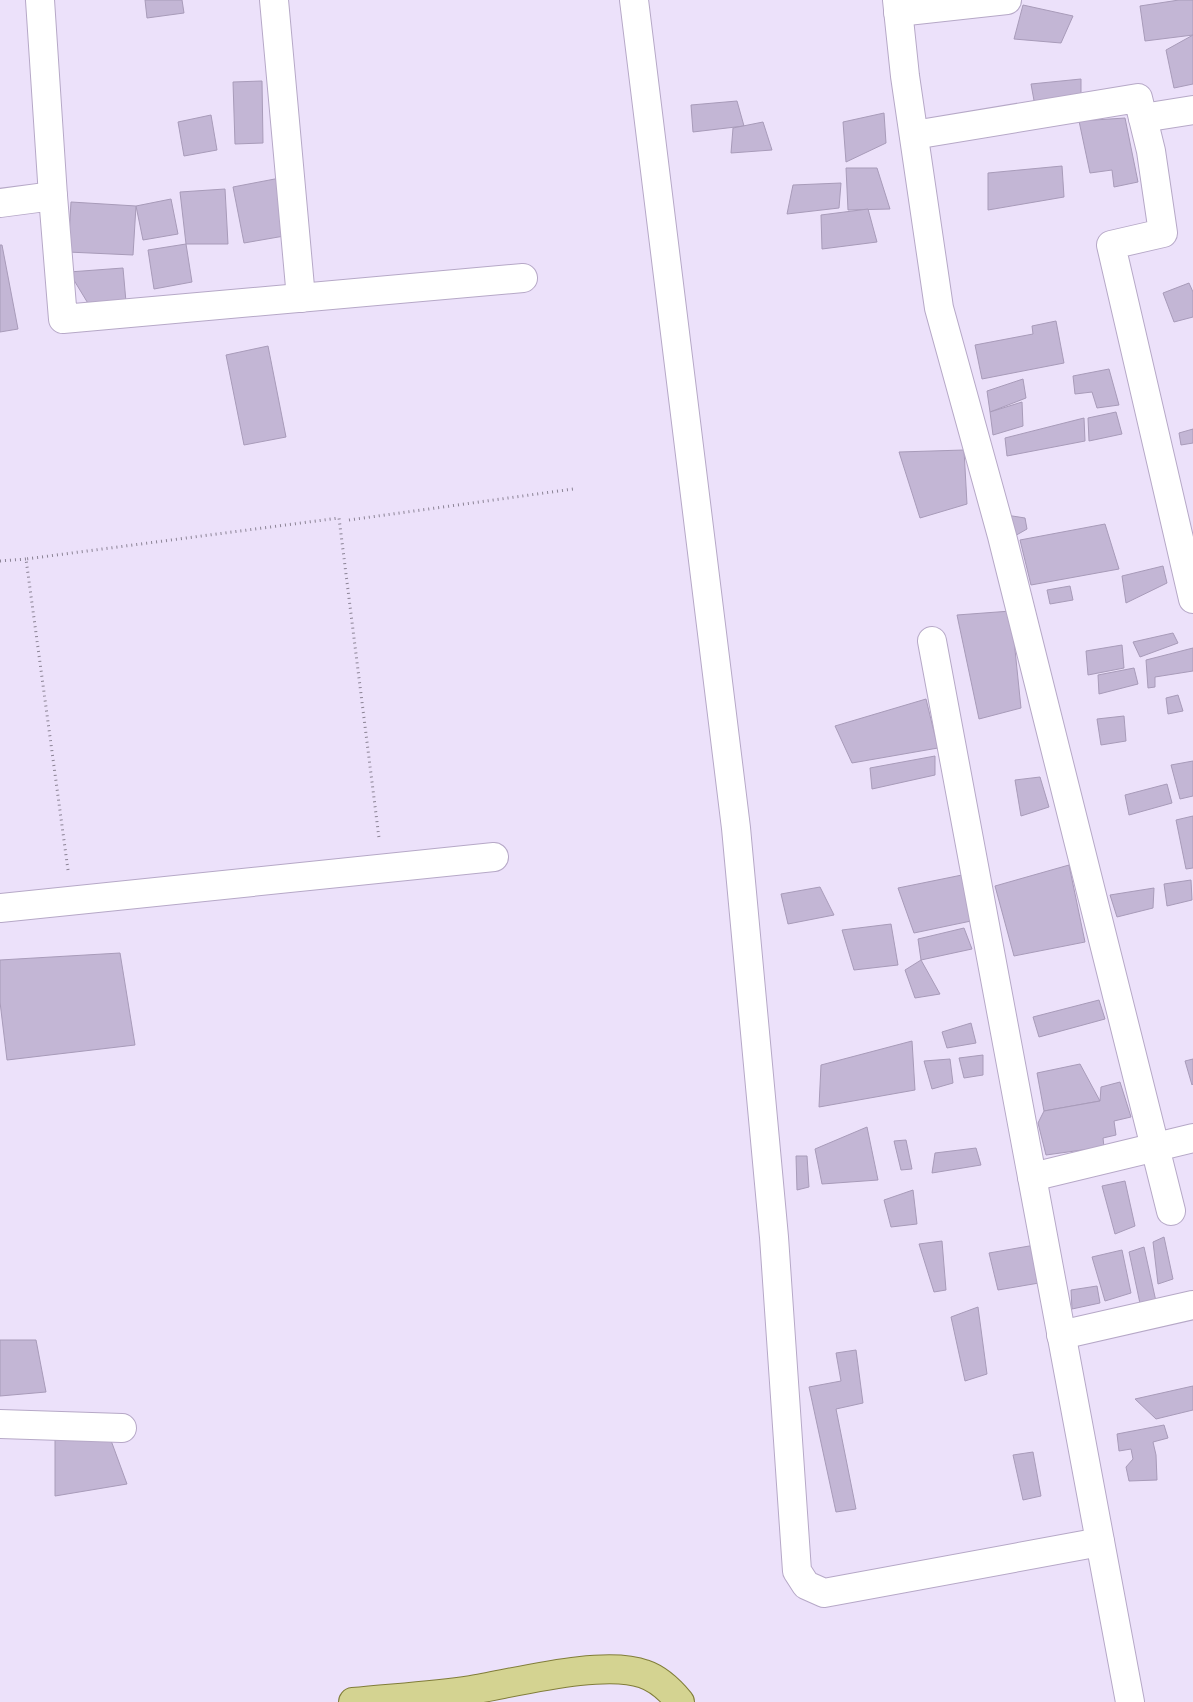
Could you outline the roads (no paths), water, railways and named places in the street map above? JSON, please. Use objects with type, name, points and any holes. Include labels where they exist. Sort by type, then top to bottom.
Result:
[{"type":"main road","points":[[353,1702],[468,1690],[567,1673],[615,1670],[644,1674],[669,1689],[680,1702]]},
{"type":"street","points":[[40,0],[63,319],[523,278]]},
{"type":"street","points":[[274,0],[301,298]]},
{"type":"street","points":[[634,0],[736,828],[774,1237],[797,1572],[806,1585],[824,1593],[1100,1542]]},
{"type":"street","points":[[1007,0],[898,6],[914,135],[939,308],[1002,536],[1171,1211]]},
{"type":"street","points":[[914,135],[1138,98],[1150,151],[1163,233],[1111,245],[1193,599]]},
{"type":"street","points":[[1143,118],[1193,110]]},
{"type":"street","points":[[0,203],[53,196]]},
{"type":"street","points":[[932,641],[1130,1702]]},
{"type":"street","points":[[0,908],[494,857]]},
{"type":"street","points":[[1032,1177],[1193,1138]]},
{"type":"street","points":[[1061,1335],[1193,1305]]},
{"type":"street","points":[[0,1424],[122,1428]]}]
